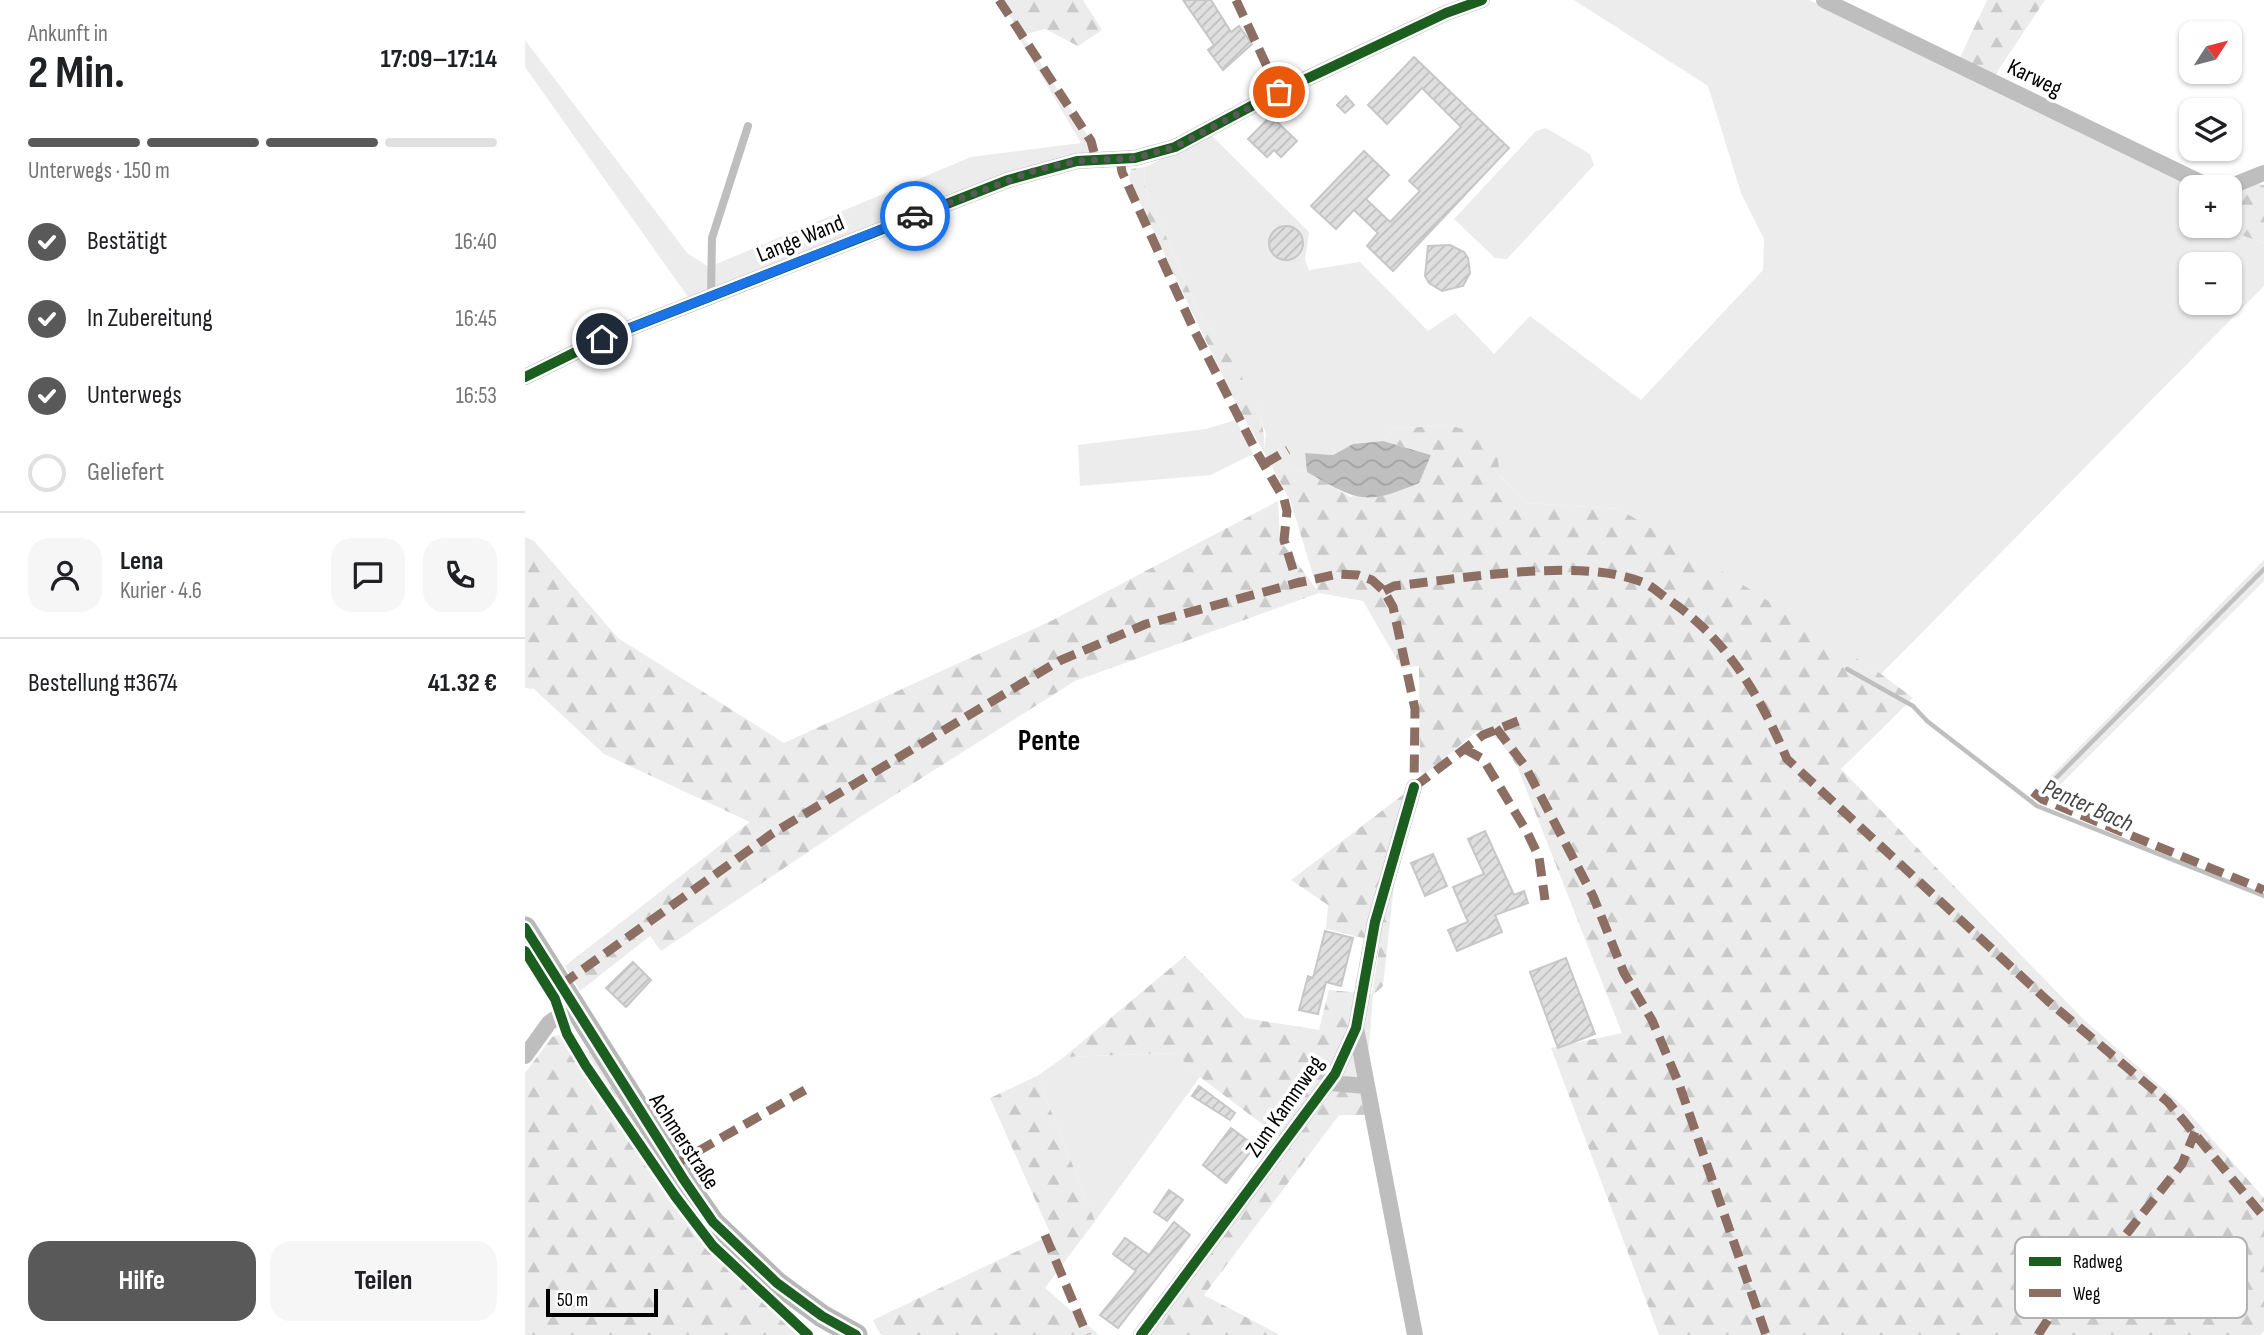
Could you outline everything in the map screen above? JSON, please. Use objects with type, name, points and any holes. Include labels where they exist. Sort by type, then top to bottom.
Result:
[{"type":"street","name":"Lange Wand","points":[[525,377],[602,339],[1017,177],[1077,161],[1135,158],[1175,147],[1272,95],[1446,13],[1482,0]]},
{"type":"street","name":"Karweg","points":[[1824,0],[2185,175]]},
{"type":"street","name":"Karweg","points":[[2242,182],[2264,173]]},
{"type":"street","name":"Zum Kammweg","points":[[1141,1335],[1329,1083],[1356,1028],[1374,922],[1414,787]]},
{"type":"street","name":"Achmerstraße","points":[[525,928],[713,1222],[778,1283],[822,1316],[856,1335]]},
{"type":"street","points":[[525,1056],[549,1023],[574,1005]]},
{"type":"street","points":[[1356,1028],[1415,1335]]},
{"type":"street","points":[[1329,1083],[1366,1086]]},
{"type":"lane","points":[[711,297],[712,238],[748,126]]},
{"type":"green space","points":[[999,0],[1083,0],[1102,30],[1078,46],[1045,29],[1022,35]]},
{"type":"green space","points":[[1574,0],[1809,0],[2179,178],[2179,238],[2242,238],[2242,235],[2264,243],[2264,286],[2242,308],[2242,252],[2179,252],[2179,315],[2235,315],[1881,674],[1619,509],[1528,503],[1448,425],[1393,429],[1383,441],[1353,444],[1333,455],[1305,453],[1307,472],[1267,458],[1264,452],[1266,434],[1256,406],[1210,326],[1202,320],[1144,185],[1145,167],[1211,135],[1309,232],[1305,260],[1309,270],[1360,262],[1428,331],[1455,313],[1494,354],[1530,316],[1641,400],[1763,270],[1764,239],[1741,193],[1708,86]]},
{"type":"green space","points":[[1987,0],[2045,0],[1991,81],[1957,64]]},
{"type":"green space","points":[[1022,35],[1091,141],[1091,151],[1014,170],[693,304],[525,67],[525,40],[688,254],[709,267],[971,157],[1081,143],[1019,38]]},
{"type":"green space","points":[[1546,128],[1590,154],[1594,165],[1507,259],[1495,258],[1454,219],[1536,131]]},
{"type":"green space","points":[[1145,167],[1144,185],[1202,320],[1210,326],[1255,403],[1261,419],[1264,452],[1239,410],[1129,180],[1131,169]]},
{"type":"green space","points":[[2242,183],[2264,185],[2264,243],[2242,235]]},
{"type":"green space","points":[[1236,420],[1253,454],[1211,475],[1080,486],[1078,445],[1206,429]]},
{"type":"green space","points":[[1448,425],[1495,438],[1500,476],[1528,503],[1619,509],[1706,561],[1881,674],[1913,698],[1841,769],[2083,1019],[2182,1105],[2264,1198],[2264,1332],[2260,1335],[1659,1335],[1551,1048],[1622,1033],[1517,766],[1496,737],[1476,732],[1425,774],[1420,772],[1419,666],[1402,668],[1363,601],[1319,593],[1075,681],[860,817],[661,951],[650,936],[580,991],[565,966],[750,822],[604,754],[534,689],[525,688],[525,537],[534,541],[618,638],[784,743],[1053,620],[1278,501],[1280,540],[1318,591],[1290,500],[1267,458],[1307,472],[1351,497],[1431,455],[1383,441],[1393,429]]},
{"type":"green space","points":[[2264,560],[2264,581],[2047,798],[2036,791]]},
{"type":"green space","points":[[1404,794],[1383,986],[1373,995],[1366,1086],[1371,1115],[1339,1115],[1204,1295],[1280,1335],[1141,1335],[1286,1142],[1200,1077],[1175,1053],[1064,1057],[1185,956],[1245,1018],[1319,1030],[1329,990],[1372,994],[1380,942],[1326,929],[1328,905],[1291,880]]},
{"type":"green space","points":[[561,1034],[592,1053],[701,1227],[733,1263],[780,1301],[801,1335],[525,1335],[525,1073],[552,1037]]},
{"type":"green space","points":[[1175,1053],[1200,1077],[1095,1221],[1037,1076],[1064,1057]]},
{"type":"green space","points":[[1037,1076],[1095,1221],[1045,1288],[1099,1335],[883,1335],[873,1320],[1051,1235],[990,1098]]},
{"type":"water","points":[[1383,441],[1431,455],[1419,483],[1385,495],[1361,497],[1338,489],[1307,472],[1305,453],[1333,455],[1353,444]]},
{"type":"building","points":[[1183,0],[1211,0],[1231,32],[1239,26],[1252,44],[1223,70],[1208,50],[1214,45]]},
{"type":"building","points":[[1414,57],[1509,148],[1393,271],[1367,246],[1378,233],[1354,210],[1336,229],[1311,206],[1364,151],[1389,175],[1366,199],[1390,222],[1420,191],[1409,181],[1461,127],[1422,88],[1387,124],[1368,105]]},
{"type":"building","points":[[1346,96],[1354,105],[1345,113],[1337,105]]},
{"type":"building","points":[[1271,116],[1297,141],[1281,157],[1274,150],[1267,157],[1248,139]]},
{"type":"building","points":[[1286,226],[1298,231],[1303,243],[1298,255],[1286,260],[1274,255],[1269,243],[1274,231]]},
{"type":"building","points":[[1450,245],[1464,252],[1468,258],[1470,273],[1463,286],[1442,291],[1429,283],[1425,276],[1428,246]]},
{"type":"building","points":[[1485,831],[1514,895],[1524,891],[1528,903],[1495,915],[1502,932],[1457,951],[1448,930],[1468,922],[1453,887],[1484,874],[1468,839]]},
{"type":"building","points":[[1433,854],[1447,886],[1425,896],[1411,863]]},
{"type":"building","points":[[1325,931],[1353,938],[1341,986],[1326,982],[1318,1014],[1299,1010],[1308,976],[1313,978]]},
{"type":"building","points":[[1566,958],[1595,1034],[1558,1048],[1530,972]]},
{"type":"building","points":[[633,962],[651,980],[626,1007],[606,988]]},
{"type":"building","points":[[1199,1086],[1235,1113],[1230,1120],[1192,1096]]},
{"type":"building","points":[[1231,1128],[1255,1146],[1226,1183],[1203,1165]]},
{"type":"building","points":[[1169,1190],[1183,1200],[1167,1221],[1154,1212]]},
{"type":"building","points":[[1174,1222],[1190,1235],[1118,1328],[1100,1315],[1136,1271],[1113,1254],[1125,1238],[1149,1255]]},
{"type":"waterway","points":[[2046,788],[2264,569]]},
{"type":"waterway","name":"Penter Bach","points":[[1847,669],[1913,706],[1927,721],[2037,806],[2264,896]]},
{"type":"marked path","points":[[999,0],[1091,141],[1096,160]]},
{"type":"marked path","points":[[1236,0],[1279,92]]},
{"type":"marked path","points":[[1120,160],[1122,172],[1194,330],[1256,451],[1284,499],[1287,511],[1284,540],[1297,583]]},
{"type":"marked path","points":[[1264,464],[1288,450]]},
{"type":"marked path","points":[[1384,591],[1394,586],[1554,570],[1616,575],[1652,587],[1690,615],[1740,670],[1787,759],[2049,1002],[2168,1102],[2264,1217]]},
{"type":"marked path","points":[[561,985],[773,833],[1059,661],[1146,624],[1297,583],[1338,574],[1358,575],[1372,580],[1384,591],[1393,607],[1415,709],[1414,787]]},
{"type":"marked path","points":[[1414,787],[1483,735],[1518,721]]},
{"type":"marked path","points":[[1496,728],[1525,766],[1593,896],[1624,973],[1652,1020],[1679,1084],[1766,1335]]},
{"type":"marked path","points":[[1465,749],[1483,759],[1527,832],[1539,857],[1545,900]]},
{"type":"marked path","points":[[2033,792],[2042,799],[2264,890]]},
{"type":"marked path","points":[[674,1165],[805,1090]]},
{"type":"marked path","points":[[2124,1237],[2182,1164],[2195,1132]]},
{"type":"marked path","points":[[1045,1235],[1087,1335]]},
{"type":"marked path","points":[[2038,1335],[2049,1318]]},
{"type":"cycle path","points":[[525,377],[602,339],[1008,180],[1077,161],[1135,158],[1175,147],[1272,95],[1446,13],[1482,0]]},
{"type":"cycle path","points":[[1141,1335],[1335,1074],[1356,1028],[1375,922],[1414,787]]},
{"type":"cycle path","points":[[525,928],[713,1222],[777,1283],[822,1316],[856,1335]]},
{"type":"cycle path","points":[[525,951],[555,999],[567,1034],[586,1066],[675,1196],[713,1246],[808,1335]]},
{"type":"way so far","points":[[915,216],[1036,170],[1077,161],[1135,158],[1175,147],[1279,92]]},
{"type":"district","name":"Pente","points":[[1049,740]]},
{"type":"route","points":[[602,339],[915,216]]}]
